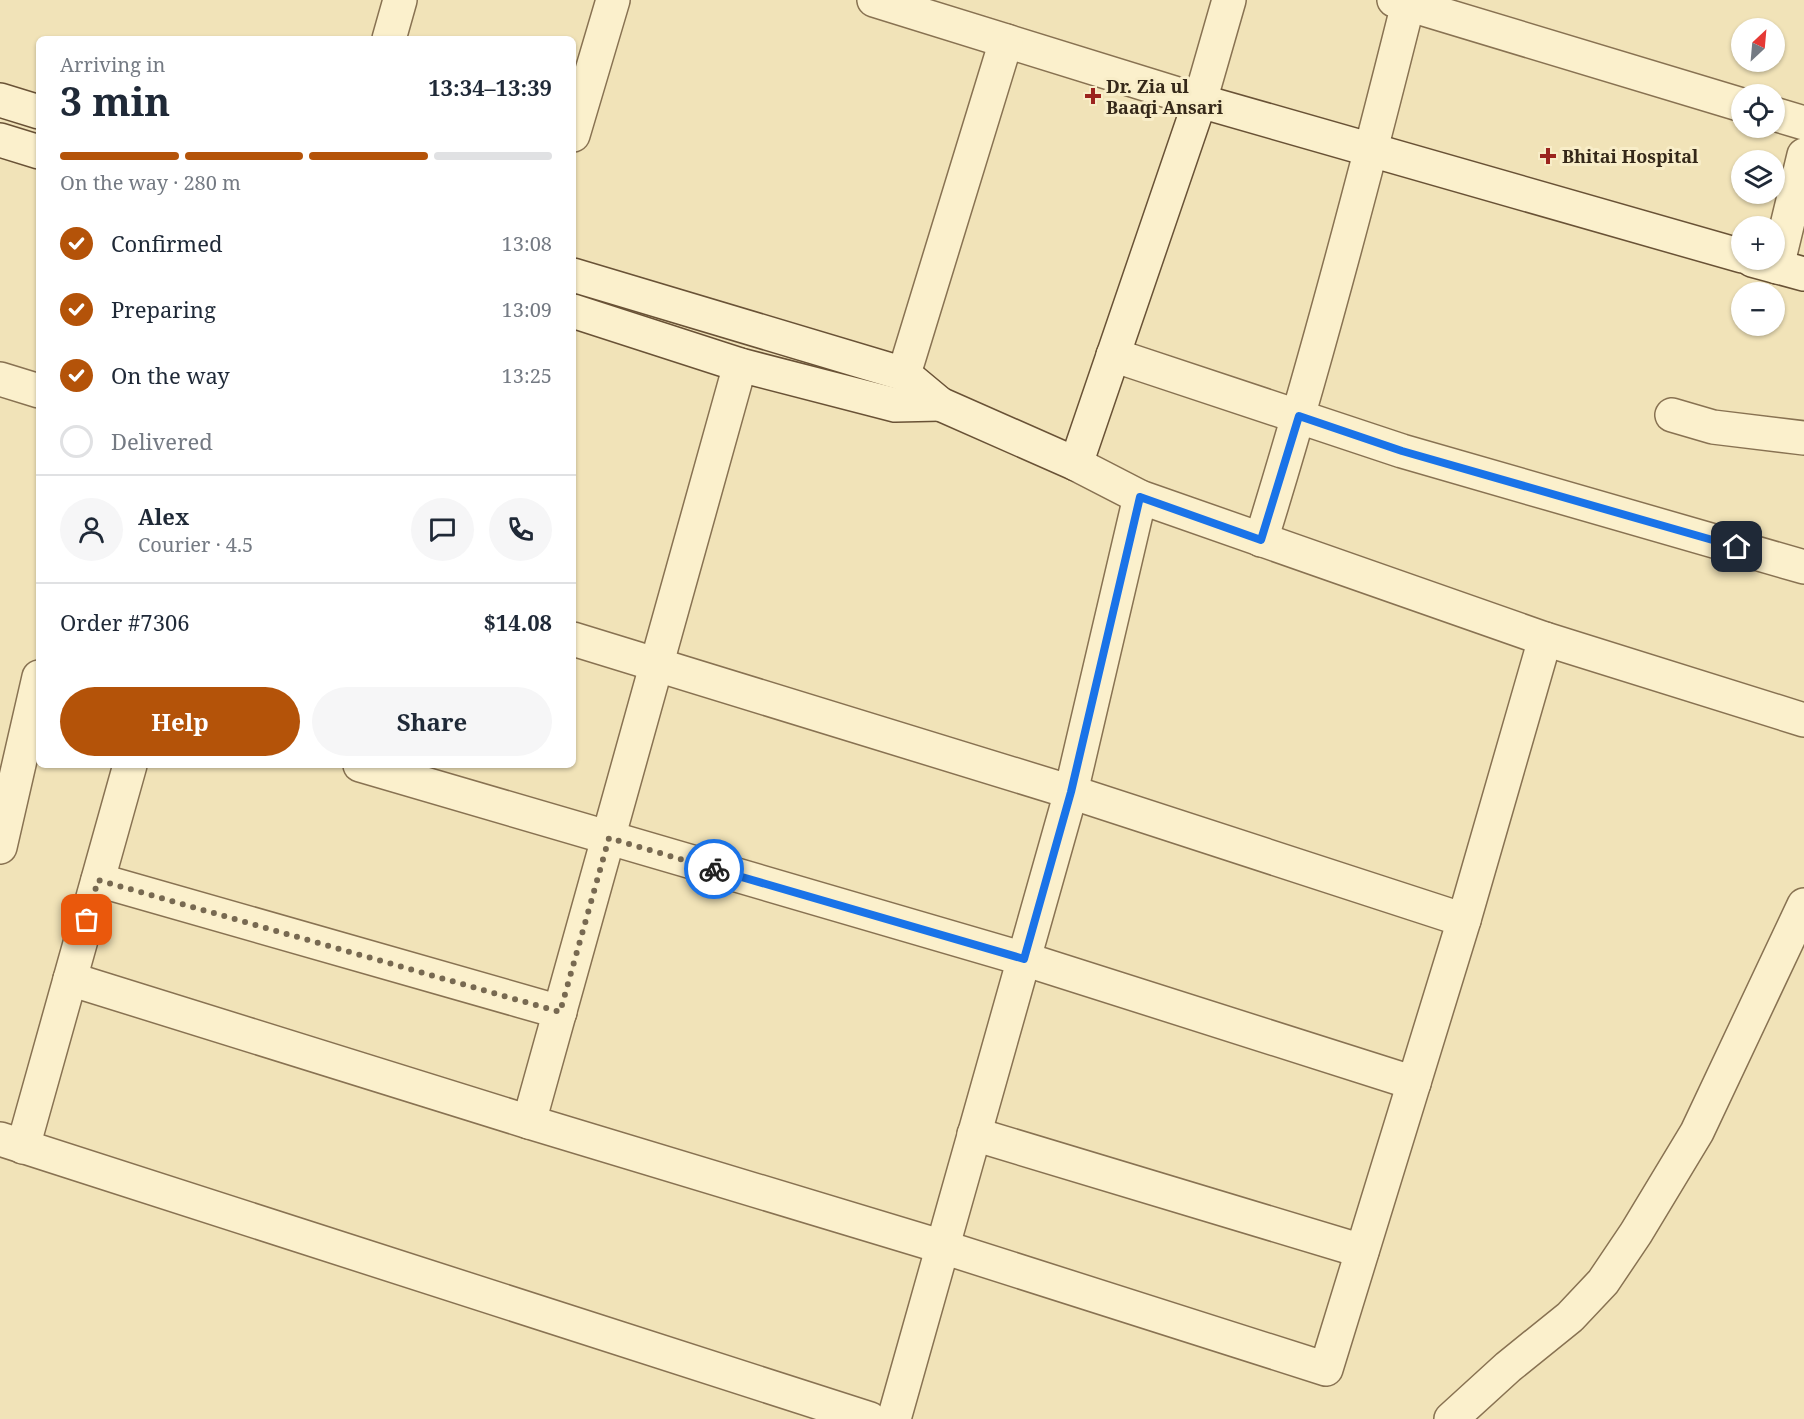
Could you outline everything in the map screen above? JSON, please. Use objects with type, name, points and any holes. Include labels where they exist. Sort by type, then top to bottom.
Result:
[{"type":"street","points":[[390,36],[400,0]]},
{"type":"street","points":[[576,125],[613,0]]},
{"type":"street","points":[[874,0],[1200,101],[1731,253]]},
{"type":"street","points":[[1076,464],[1200,101],[1229,0]]},
{"type":"street","points":[[1261,540],[1299,416],[1371,151],[1401,2],[1731,102]]},
{"type":"street","points":[[904,374],[1006,41]]},
{"type":"street","points":[[0,100],[36,111]]},
{"type":"street","points":[[1785,117],[1804,123]]},
{"type":"street","points":[[0,140],[36,151]]},
{"type":"street","points":[[1785,237],[1804,155]]},
{"type":"street","points":[[576,276],[904,374],[940,404],[1076,464],[1140,497],[1545,639],[1804,720]]},
{"type":"street","points":[[576,312],[740,365],[895,405],[940,404]]},
{"type":"street","points":[[1113,355],[1402,451],[1804,567]]},
{"type":"street","points":[[529,1122],[740,365]]},
{"type":"street","points":[[0,379],[36,390]]},
{"type":"street","points":[[1672,416],[1713,427],[1804,438]]},
{"type":"street","points":[[894,1419],[1071,792],[1140,497]]},
{"type":"street","points":[[70,979],[529,1122],[943,1247],[1326,1369],[1464,920],[1545,639]]},
{"type":"street","points":[[576,640],[1071,792],[1464,920]]},
{"type":"street","points":[[0,847],[36,690]]},
{"type":"street","points":[[129,768],[70,979],[11,1143],[870,1419]]},
{"type":"street","points":[[370,768],[1024,959],[1414,1083]]},
{"type":"street","points":[[98,880],[560,1012]]},
{"type":"street","points":[[1451,1419],[1508,1366],[1570,1317],[1603,1282],[1636,1233],[1697,1132],[1804,906]]},
{"type":"street","points":[[974,1134],[1362,1251]]},
{"type":"way so far","points":[[87,920],[98,880],[560,1012],[609,838],[714,869]]},
{"type":"place","name":"Dr. Zia ul Baaqi Ansari","points":[[1093,96]]},
{"type":"place","name":"Bhitai Hospital","points":[[1548,156]]},
{"type":"route","points":[[714,869],[1024,959],[1071,792],[1140,497],[1261,540],[1299,416],[1402,451],[1737,547]]}]
